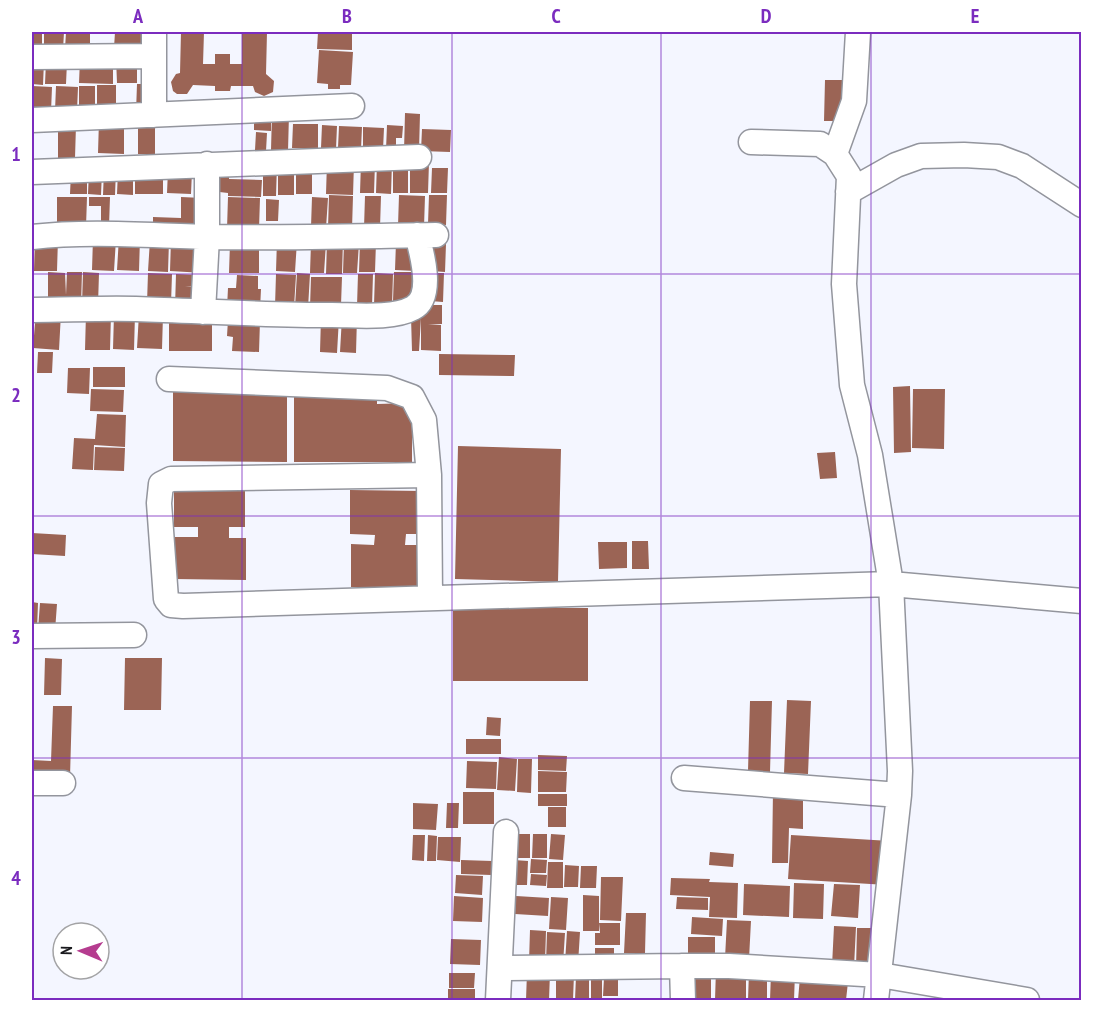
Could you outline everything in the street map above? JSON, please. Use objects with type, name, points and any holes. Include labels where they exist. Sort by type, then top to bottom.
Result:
[{"type":"street","points":[[154,32],[154,115]]},
{"type":"street","points":[[835,154],[854,101],[858,32]]},
{"type":"street","points":[[32,57],[154,56]]},
{"type":"street","points":[[32,120],[352,106]]},
{"type":"street","points":[[751,142],[820,144],[835,154],[849,176],[844,284],[852,385],[870,455],[891,584],[899,795],[876,1000]]},
{"type":"street","points":[[848,192],[896,165],[921,156],[964,155],[998,157],[1022,166],[1082,205]]},
{"type":"street","points":[[32,172],[419,157]]},
{"type":"street","points":[[203,312],[207,237],[207,164]]},
{"type":"street","points":[[32,237],[86,234],[277,238],[427,235],[421,301],[413,308],[383,316],[244,315],[135,309],[32,310]]},
{"type":"street","points":[[169,380],[387,388],[412,397],[424,420],[429,475],[430,597]]},
{"type":"street","points":[[429,475],[171,478],[161,484],[159,503],[166,599],[171,605],[891,584],[1082,602]]},
{"type":"street","points":[[32,636],[134,636]]},
{"type":"street","points":[[684,777],[899,795]]},
{"type":"street","points":[[32,783],[63,783]]},
{"type":"street","points":[[498,1000],[506,832]]},
{"type":"street","points":[[682,966],[683,1000]]},
{"type":"street","points":[[500,968],[729,966],[880,975],[1027,1000]]},
{"type":"building","points":[[32,32],[42,32],[42,51],[32,51]]},
{"type":"building","points":[[44,32],[64,32],[63,50],[44,49]]},
{"type":"building","points":[[66,32],[90,32],[90,48],[65,49]]},
{"type":"building","points":[[115,32],[151,32],[151,48],[114,48]]},
{"type":"building","points":[[181,32],[204,32],[203,64],[215,64],[215,54],[230,54],[230,64],[242,64],[242,32],[267,32],[266,74],[274,81],[273,92],[264,96],[255,92],[253,86],[231,86],[230,91],[215,91],[215,86],[193,85],[187,94],[177,94],[173,91],[171,82],[176,74],[180,73]]},
{"type":"building","points":[[318,32],[352,32],[352,50],[317,49]]},
{"type":"building","points":[[319,50],[353,52],[351,85],[340,85],[340,89],[328,89],[328,84],[317,83]]},
{"type":"building","points":[[116,58],[137,58],[137,83],[117,83]]},
{"type":"building","points":[[80,59],[113,59],[113,84],[79,83]]},
{"type":"building","points":[[32,60],[44,61],[43,85],[32,84]]},
{"type":"building","points":[[46,61],[67,62],[66,84],[45,84]]},
{"type":"building","points":[[825,80],[843,80],[842,121],[824,121]]},
{"type":"building","points":[[137,84],[151,84],[150,112],[136,112]]},
{"type":"building","points":[[97,85],[116,85],[116,111],[97,111]]},
{"type":"building","points":[[32,86],[52,87],[51,112],[32,111]]},
{"type":"building","points":[[56,86],[78,87],[77,111],[55,111]]},
{"type":"building","points":[[79,86],[95,86],[95,111],[79,111]]},
{"type":"building","points":[[272,113],[289,114],[288,151],[271,150]]},
{"type":"building","points":[[405,113],[420,114],[419,151],[404,151]]},
{"type":"building","points":[[254,114],[271,115],[271,131],[254,130]]},
{"type":"building","points":[[99,120],[124,121],[124,154],[98,153]]},
{"type":"building","points":[[138,121],[155,121],[155,154],[138,154]]},
{"type":"building","points":[[58,124],[76,125],[75,158],[58,158]]},
{"type":"building","points":[[293,124],[318,124],[318,149],[292,148]]},
{"type":"building","points":[[322,125],[337,126],[336,149],[321,148]]},
{"type":"building","points":[[387,125],[403,126],[402,138],[396,138],[396,151],[386,150]]},
{"type":"building","points":[[339,126],[362,127],[361,149],[338,148]]},
{"type":"building","points":[[363,127],[384,128],[383,150],[363,149]]},
{"type":"building","points":[[422,129],[451,130],[450,152],[421,151]]},
{"type":"building","points":[[256,132],[267,133],[266,151],[255,150]]},
{"type":"building","points":[[327,162],[354,163],[353,195],[326,194]]},
{"type":"building","points":[[361,162],[375,163],[374,193],[360,193]]},
{"type":"building","points":[[377,162],[392,162],[391,194],[376,193]]},
{"type":"building","points":[[393,162],[408,162],[408,193],[393,193]]},
{"type":"building","points":[[410,162],[429,162],[428,193],[410,193]]},
{"type":"building","points":[[294,163],[294,195],[278,195],[278,164]]},
{"type":"building","points":[[263,164],[277,164],[276,196],[263,196]]},
{"type":"building","points":[[296,165],[312,165],[312,194],[296,194]]},
{"type":"building","points":[[432,168],[448,168],[447,193],[431,193]]},
{"type":"building","points":[[213,169],[229,170],[229,179],[262,180],[261,197],[228,196],[228,193],[211,191]]},
{"type":"building","points":[[104,170],[116,170],[115,195],[103,195]]},
{"type":"building","points":[[135,170],[163,171],[163,194],[135,194]]},
{"type":"building","points":[[168,170],[192,171],[191,194],[167,193]]},
{"type":"building","points":[[89,171],[102,171],[101,195],[88,194]]},
{"type":"building","points":[[118,171],[133,171],[133,195],[117,194]]},
{"type":"building","points":[[71,172],[87,172],[87,194],[70,194]]},
{"type":"building","points":[[329,195],[353,196],[352,229],[328,228]]},
{"type":"building","points":[[399,195],[425,196],[424,227],[398,226]]},
{"type":"building","points":[[429,195],[447,195],[446,225],[428,224]]},
{"type":"building","points":[[365,196],[381,196],[380,228],[364,228]]},
{"type":"building","points":[[57,197],[87,197],[86,227],[57,227]]},
{"type":"building","points":[[89,197],[110,197],[109,226],[101,226],[101,206],[89,206]]},
{"type":"building","points":[[181,197],[203,198],[202,232],[153,227],[153,217],[181,218]]},
{"type":"building","points":[[228,197],[260,198],[259,229],[227,229]]},
{"type":"building","points":[[312,197],[328,198],[326,228],[311,227]]},
{"type":"building","points":[[266,199],[279,200],[278,221],[266,221]]},
{"type":"building","points":[[35,237],[58,238],[57,271],[34,271]]},
{"type":"building","points":[[119,237],[140,238],[139,271],[117,270]]},
{"type":"building","points":[[93,238],[116,239],[114,271],[92,270]]},
{"type":"building","points":[[150,240],[169,241],[168,272],[148,271]]},
{"type":"building","points":[[171,240],[206,241],[204,273],[170,271]]},
{"type":"building","points":[[277,240],[297,241],[295,272],[276,271]]},
{"type":"building","points":[[327,241],[343,241],[342,274],[326,274]]},
{"type":"building","points":[[360,241],[376,242],[375,272],[359,272]]},
{"type":"building","points":[[344,242],[359,243],[357,273],[343,273]]},
{"type":"building","points":[[396,242],[417,243],[416,271],[395,270]]},
{"type":"building","points":[[230,243],[259,244],[259,273],[229,273]]},
{"type":"building","points":[[311,243],[326,243],[324,273],[310,273]]},
{"type":"building","points":[[432,243],[446,244],[445,272],[431,271]]},
{"type":"building","points":[[48,272],[65,273],[66,295],[67,272],[82,272],[81,306],[48,304]]},
{"type":"building","points":[[83,272],[99,273],[98,305],[82,304]]},
{"type":"building","points":[[394,272],[416,272],[415,302],[393,301]]},
{"type":"building","points":[[148,273],[172,274],[171,304],[147,303]]},
{"type":"building","points":[[297,273],[310,274],[308,308],[295,307]]},
{"type":"building","points":[[375,273],[393,274],[392,306],[374,305]]},
{"type":"building","points":[[431,273],[444,273],[443,302],[430,301]]},
{"type":"building","points":[[176,274],[201,275],[200,286],[185,286],[200,287],[199,308],[175,307]]},
{"type":"building","points":[[276,274],[296,275],[294,307],[275,306]]},
{"type":"building","points":[[358,274],[373,274],[372,307],[357,306]]},
{"type":"building","points":[[237,275],[258,276],[258,289],[261,289],[260,310],[227,308],[228,288],[236,288]]},
{"type":"building","points":[[311,277],[342,277],[341,305],[310,307]]},
{"type":"building","points":[[422,305],[442,305],[442,324],[428,324],[441,325],[441,351],[421,350],[421,318],[419,351],[412,351],[411,317]]},
{"type":"building","points":[[36,311],[61,313],[59,350],[33,348]]},
{"type":"building","points":[[86,313],[111,314],[110,350],[85,350]]},
{"type":"building","points":[[114,314],[135,314],[134,350],[113,349]]},
{"type":"building","points":[[139,314],[163,315],[162,349],[137,348]]},
{"type":"building","points":[[169,316],[212,316],[212,351],[169,351]]},
{"type":"building","points":[[321,317],[339,318],[337,353],[320,352]]},
{"type":"building","points":[[342,317],[357,317],[356,353],[340,352]]},
{"type":"building","points":[[228,320],[260,321],[259,352],[232,351],[233,337],[227,336]]},
{"type":"building","points":[[38,352],[53,352],[52,373],[37,373]]},
{"type":"building","points":[[439,354],[515,355],[514,376],[439,375]]},
{"type":"building","points":[[93,367],[125,367],[125,387],[93,387]]},
{"type":"building","points":[[68,368],[90,368],[89,394],[67,393]]},
{"type":"building","points":[[910,386],[911,452],[894,453],[893,387]]},
{"type":"building","points":[[91,389],[124,390],[123,412],[90,411]]},
{"type":"building","points":[[294,389],[377,395],[377,404],[412,403],[412,462],[294,462]]},
{"type":"building","points":[[913,389],[945,389],[944,449],[912,448]]},
{"type":"building","points":[[173,390],[287,391],[287,462],[173,461]]},
{"type":"building","points":[[97,414],[126,415],[125,447],[94,445],[93,470],[72,469],[74,438],[95,439]]},
{"type":"building","points":[[458,446],[561,449],[558,582],[455,579]]},
{"type":"building","points":[[95,447],[125,448],[124,471],[94,470]]},
{"type":"building","points":[[835,452],[837,478],[820,479],[817,453]]},
{"type":"building","points":[[174,483],[245,483],[245,527],[229,527],[229,538],[246,538],[246,580],[174,579],[175,537],[198,537],[198,527],[174,527]]},
{"type":"building","points":[[350,490],[422,491],[421,534],[406,534],[405,545],[423,545],[422,588],[351,587],[351,544],[374,545],[375,535],[350,534]]},
{"type":"building","points":[[32,533],[66,535],[65,556],[32,554]]},
{"type":"building","points":[[632,541],[648,541],[649,569],[632,569]]},
{"type":"building","points":[[598,542],[627,542],[627,568],[599,569]]},
{"type":"building","points":[[32,602],[38,603],[37,630],[32,629]]},
{"type":"building","points":[[40,603],[57,604],[55,631],[38,630]]},
{"type":"building","points":[[453,608],[588,608],[588,681],[453,681]]},
{"type":"building","points":[[45,658],[62,659],[61,695],[44,695]]},
{"type":"building","points":[[125,658],[162,658],[161,710],[124,710]]},
{"type":"building","points":[[787,700],[811,701],[808,774],[784,773]]},
{"type":"building","points":[[750,701],[772,701],[770,772],[748,771]]},
{"type":"building","points":[[53,706],[72,706],[70,777],[32,775],[32,760],[51,761]]},
{"type":"building","points":[[487,717],[501,718],[500,736],[486,735]]},
{"type":"building","points":[[466,739],[501,739],[501,754],[466,754]]},
{"type":"building","points":[[538,755],[567,756],[566,771],[538,770]]},
{"type":"building","points":[[499,757],[517,759],[515,791],[497,790]]},
{"type":"building","points":[[518,759],[532,759],[531,793],[517,792]]},
{"type":"building","points":[[467,761],[497,762],[496,789],[466,788]]},
{"type":"building","points":[[538,771],[567,772],[566,792],[538,792]]},
{"type":"building","points":[[773,790],[790,791],[790,800],[803,800],[803,829],[789,828],[788,863],[772,863]]},
{"type":"building","points":[[463,792],[494,792],[494,824],[463,824]]},
{"type":"building","points":[[538,794],[567,794],[567,806],[538,806]]},
{"type":"building","points":[[413,803],[438,804],[436,830],[413,829]]},
{"type":"building","points":[[447,803],[459,803],[458,828],[446,828]]},
{"type":"building","points":[[548,807],[566,807],[566,827],[548,827]]},
{"type":"building","points":[[515,834],[530,834],[530,858],[514,858]]},
{"type":"building","points":[[533,834],[547,834],[547,858],[532,858]]},
{"type":"building","points":[[551,834],[565,835],[563,860],[549,859]]},
{"type":"building","points":[[413,835],[425,835],[424,861],[412,860]]},
{"type":"building","points":[[428,835],[437,836],[436,861],[427,861]]},
{"type":"building","points":[[791,835],[890,841],[887,885],[788,879]]},
{"type":"building","points":[[438,837],[461,837],[460,862],[437,860]]},
{"type":"building","points":[[710,852],[734,854],[733,867],[709,865]]},
{"type":"building","points":[[531,859],[547,860],[546,873],[530,873]]},
{"type":"building","points":[[461,860],[492,861],[491,875],[461,874]]},
{"type":"building","points":[[514,860],[528,861],[527,885],[513,885]]},
{"type":"building","points":[[548,862],[563,862],[563,888],[547,888]]},
{"type":"building","points":[[565,865],[579,866],[578,887],[564,887]]},
{"type":"building","points":[[581,866],[597,866],[596,888],[580,888]]},
{"type":"building","points":[[531,874],[547,875],[546,886],[530,885]]},
{"type":"building","points":[[456,875],[483,876],[482,895],[455,893]]},
{"type":"building","points":[[601,877],[623,877],[621,921],[600,920]]},
{"type":"building","points":[[671,878],[710,879],[709,882],[738,883],[737,918],[709,917],[710,897],[670,895]]},
{"type":"building","points":[[794,883],[824,884],[823,919],[793,918]]},
{"type":"building","points":[[744,884],[790,886],[789,917],[743,915]]},
{"type":"building","points":[[834,884],[860,885],[858,918],[831,916]]},
{"type":"building","points":[[583,895],[599,896],[599,931],[583,931]]},
{"type":"building","points":[[454,896],[483,898],[482,922],[453,921]]},
{"type":"building","points":[[516,896],[549,898],[548,916],[515,914]]},
{"type":"building","points":[[551,897],[568,898],[566,930],[549,929]]},
{"type":"building","points":[[677,897],[708,898],[708,910],[676,909]]},
{"type":"building","points":[[626,913],[646,913],[645,953],[624,953]]},
{"type":"building","points":[[692,917],[723,919],[722,936],[691,934]]},
{"type":"building","points":[[727,920],[751,921],[749,959],[725,958]]},
{"type":"building","points":[[599,923],[620,923],[620,945],[595,945],[595,933],[600,933]]},
{"type":"building","points":[[834,926],[856,927],[854,967],[832,966]]},
{"type":"building","points":[[857,928],[877,928],[876,968],[856,968]]},
{"type":"building","points":[[530,930],[546,931],[545,962],[529,962]]},
{"type":"building","points":[[567,931],[580,932],[578,964],[565,963]]},
{"type":"building","points":[[547,932],[565,933],[563,964],[546,963]]},
{"type":"building","points":[[688,937],[715,937],[715,959],[688,958]]},
{"type":"building","points":[[451,939],[481,940],[480,965],[450,964]]},
{"type":"building","points":[[595,948],[614,948],[614,964],[595,964]]},
{"type":"building","points":[[716,969],[746,971],[746,1000],[715,1000]]},
{"type":"building","points":[[691,971],[711,971],[711,1000],[691,1000]]},
{"type":"building","points":[[749,971],[767,971],[767,1000],[748,1000]]},
{"type":"building","points":[[527,972],[550,973],[549,1000],[526,1000]]},
{"type":"building","points":[[449,973],[475,973],[474,988],[449,988]]},
{"type":"building","points":[[771,973],[795,973],[794,1000],[770,1000]]},
{"type":"building","points":[[556,974],[574,974],[573,1000],[556,1000]]},
{"type":"building","points":[[576,976],[589,976],[589,1000],[575,1000]]},
{"type":"building","points":[[591,976],[602,977],[602,1000],[591,1000]]},
{"type":"building","points":[[800,977],[848,982],[846,1000],[798,1000]]},
{"type":"building","points":[[604,978],[618,979],[618,996],[603,996]]},
{"type":"building","points":[[448,989],[475,989],[475,1000],[448,1000]]}]
